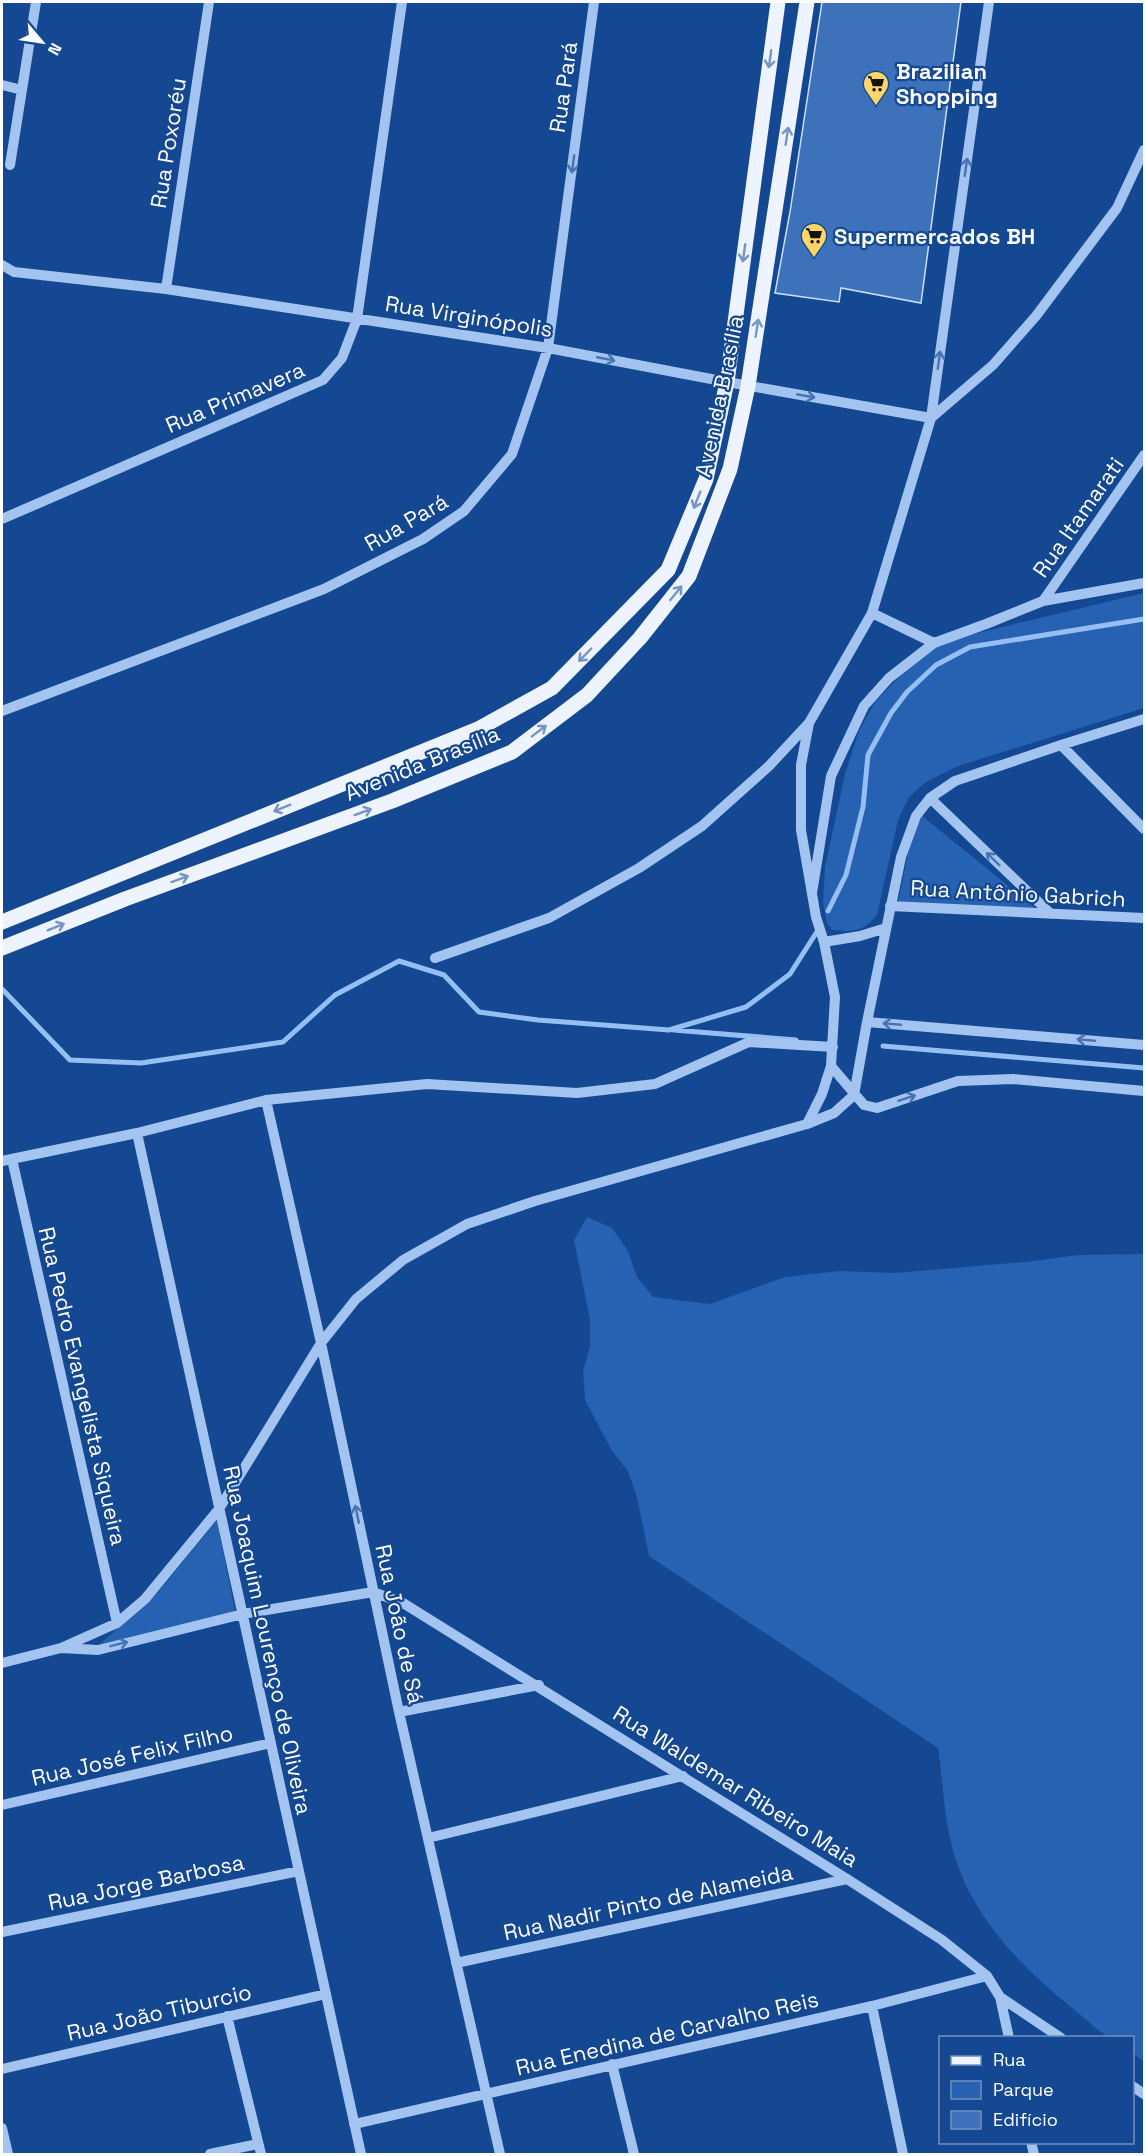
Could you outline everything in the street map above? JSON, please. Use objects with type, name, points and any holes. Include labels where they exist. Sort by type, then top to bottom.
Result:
[{"type":"main road","name":"Avenida Brasília","points":[[2,922],[478,729],[552,688],[668,570],[706,479],[727,382],[778,2]]},
{"type":"main road","name":"Avenida Brasília","points":[[2,948],[125,899],[392,801],[512,752],[587,695],[640,638],[689,576],[730,470],[748,386],[807,2]]},
{"type":"street","points":[[10,165],[36,2]]},
{"type":"street","name":"Rua Poxoréu","points":[[166,289],[209,2]]},
{"type":"street","name":"Rua Primavera","points":[[2,519],[323,380],[342,358],[357,319],[402,2]]},
{"type":"street","name":"Rua Pará","points":[[2,711],[324,589],[423,539],[464,511],[512,454],[548,348],[594,2]]},
{"type":"street","points":[[435,958],[549,918],[639,868],[702,826],[769,766],[809,723],[872,613],[931,418],[989,2]]},
{"type":"street","points":[[2,85],[22,90]]},
{"type":"street","points":[[931,418],[993,365],[1036,316],[1117,208],[1144,150]]},
{"type":"street","name":"Rua Virginópolis","points":[[2,265],[14,272],[166,289],[548,348],[931,418]]},
{"type":"street","name":"Rua Itamarati","points":[[1043,601],[1144,455]]},
{"type":"street","points":[[812,893],[831,776],[864,706],[889,678],[934,643],[1043,601],[1144,583]]},
{"type":"street","points":[[872,613],[934,643]]},
{"type":"street","points":[[2,1663],[61,1648],[117,1623],[146,1599],[219,1509],[321,1343],[356,1299],[403,1260],[466,1224],[535,1201],[807,1124],[834,1113],[854,1095],[901,857],[916,816],[930,798],[955,781],[1144,719]]},
{"type":"street","points":[[807,1124],[822,1094],[831,1066],[835,997],[824,942],[816,917],[801,830],[801,765],[809,723]]},
{"type":"street","points":[[1061,745],[1144,829]]},
{"type":"street","points":[[930,798],[1051,914]]},
{"type":"street","name":"Rua Antônio Gabrich","points":[[890,906],[1144,918]]},
{"type":"street","points":[[824,942],[860,936],[886,928]]},
{"type":"street","points":[[867,1022],[1144,1045]]},
{"type":"street","points":[[7,1160],[137,1133],[266,1100],[427,1084],[577,1093],[655,1084],[749,1042],[833,1047]]},
{"type":"street","points":[[831,1066],[864,1105],[877,1108],[958,1081],[1012,1079],[1144,1091]]},
{"type":"street","name":"Rua João de Sá","points":[[266,1100],[321,1343],[399,1712],[500,2154]]},
{"type":"street","name":"Rua Joaquim Lourenço de Oliveira","points":[[137,1133],[361,2154]]},
{"type":"street","name":"Rua Pedro Evangelista Siqueira","points":[[7,1160],[117,1623]]},
{"type":"street","points":[[61,1648],[98,1650],[243,1614],[373,1592]]},
{"type":"street","name":"Rua Waldemar Ribeiro Maia","points":[[373,1592],[403,1603],[539,1685],[848,1879],[942,1940],[987,1976],[1000,1997],[1059,2036]]},
{"type":"street","points":[[399,1712],[539,1685]]},
{"type":"street","name":"Rua José Felix Filho","points":[[2,1805],[271,1743]]},
{"type":"street","points":[[428,1838],[683,1776]]},
{"type":"street","name":"Rua Jorge Barbosa","points":[[2,1932],[299,1871]]},
{"type":"street","name":"Rua Nadir Pinto de Alameida","points":[[456,1963],[848,1879]]},
{"type":"street","name":"Rua Enedina de Carvalho Reis","points":[[354,2124],[872,2006],[987,1976]]},
{"type":"street","name":"Rua João Tiburcio","points":[[2,2069],[326,1994]]},
{"type":"street","points":[[1000,1997],[1009,2036]]},
{"type":"street","points":[[872,2006],[903,2154]]},
{"type":"street","points":[[210,2154],[259,2149],[227,2016]]},
{"type":"street","points":[[612,2064],[634,2154]]},
{"type":"street","points":[[2,2128],[8,2154]]},
{"type":"green space","points":[[1144,593],[1144,708],[958,766],[926,782],[909,797],[898,820],[877,915],[867,925],[857,930],[832,930],[827,923],[823,904],[825,867],[845,774],[859,731],[875,702],[902,674],[934,648],[965,636]]},
{"type":"green space","points":[[921,815],[1038,910],[898,902],[910,844]]},
{"type":"green space","points":[[587,1217],[612,1228],[628,1251],[637,1277],[653,1297],[710,1304],[785,1277],[840,1271],[894,1273],[1079,1255],[1144,1254],[1144,2062],[1134,2054],[1134,2036],[1108,2036],[1093,2026],[1041,1982],[993,1930],[968,1890],[954,1854],[947,1824],[938,1748],[649,1556],[637,1497],[628,1471],[612,1451],[585,1400],[583,1371],[590,1347],[590,1320],[574,1240]]},
{"type":"green space","points":[[217,1520],[235,1611],[100,1644],[159,1591]]},
{"type":"building","name":"Brazilian Shopping","points":[[822,2],[961,2],[921,303],[841,288],[839,302],[775,293],[790,212]]},
{"type":"waterway","points":[[828,911],[846,875],[863,807],[868,755],[891,713],[907,692],[936,665],[970,647],[1144,619]]},
{"type":"waterway","points":[[2,989],[70,1060],[141,1063],[283,1042],[335,995],[399,961],[444,975],[479,1012],[538,1020],[669,1030],[746,1007],[790,974],[818,930]]},
{"type":"waterway","points":[[674,1030],[796,1040]]},
{"type":"waterway","points":[[883,1046],[1144,1068]]},
{"type":"place","name":"Brazilian Shopping","points":[[876,107]]},
{"type":"place","name":"Supermercados BH","points":[[814,259]]}]
